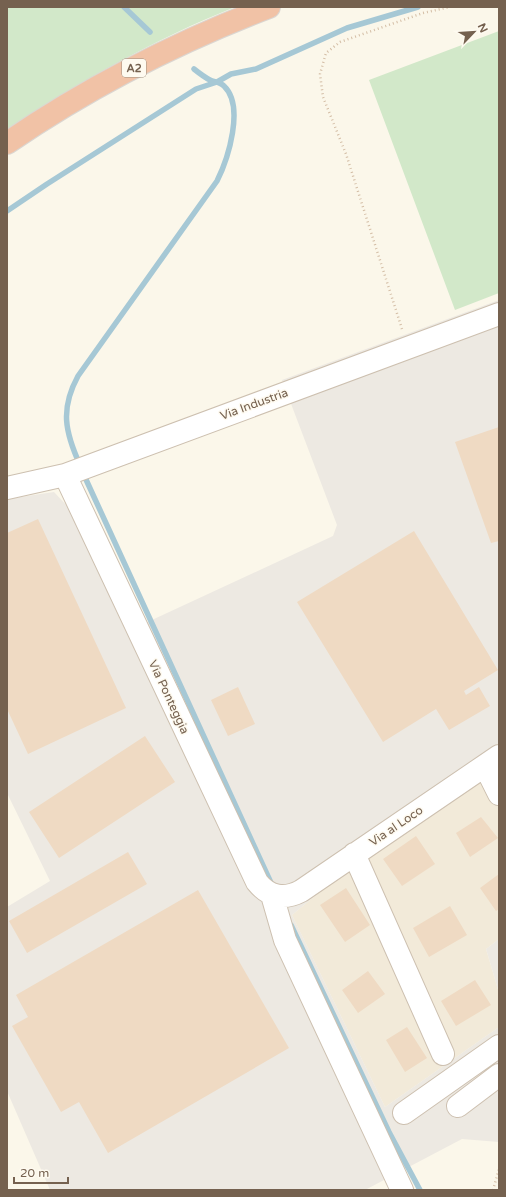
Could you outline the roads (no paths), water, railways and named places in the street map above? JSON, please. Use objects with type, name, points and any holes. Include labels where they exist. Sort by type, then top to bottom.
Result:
[{"type":"highway","name":"A2","points":[[7,143],[59,110],[127,71],[200,35],[269,7]]},
{"type":"street","name":"Via Industria","points":[[7,488],[75,471],[499,314]]},
{"type":"street","name":"Via Ponteggia","points":[[75,471],[257,882],[263,889],[282,896]]},
{"type":"street","name":"Via al Loco","points":[[282,896],[354,854],[492,761]]},
{"type":"street","points":[[492,761],[499,794]]},
{"type":"street","points":[[354,854],[443,1054]]},
{"type":"street","points":[[282,896],[285,940],[402,1190]]},
{"type":"street","points":[[404,1113],[499,1046]]},
{"type":"street","points":[[458,1106],[499,1075]]},
{"type":"waterway","points":[[124,7],[150,32]]},
{"type":"waterway","points":[[7,211],[196,89],[217,82],[231,74],[256,69],[347,28],[418,7]]},
{"type":"waterway","points":[[80,465],[68,431],[67,410],[72,388],[78,376],[217,181],[230,147],[234,119],[230,95],[224,86],[208,79],[194,69]]},
{"type":"waterway","points":[[83,473],[272,885]]},
{"type":"waterway","points":[[291,925],[389,1132],[420,1190]]}]
